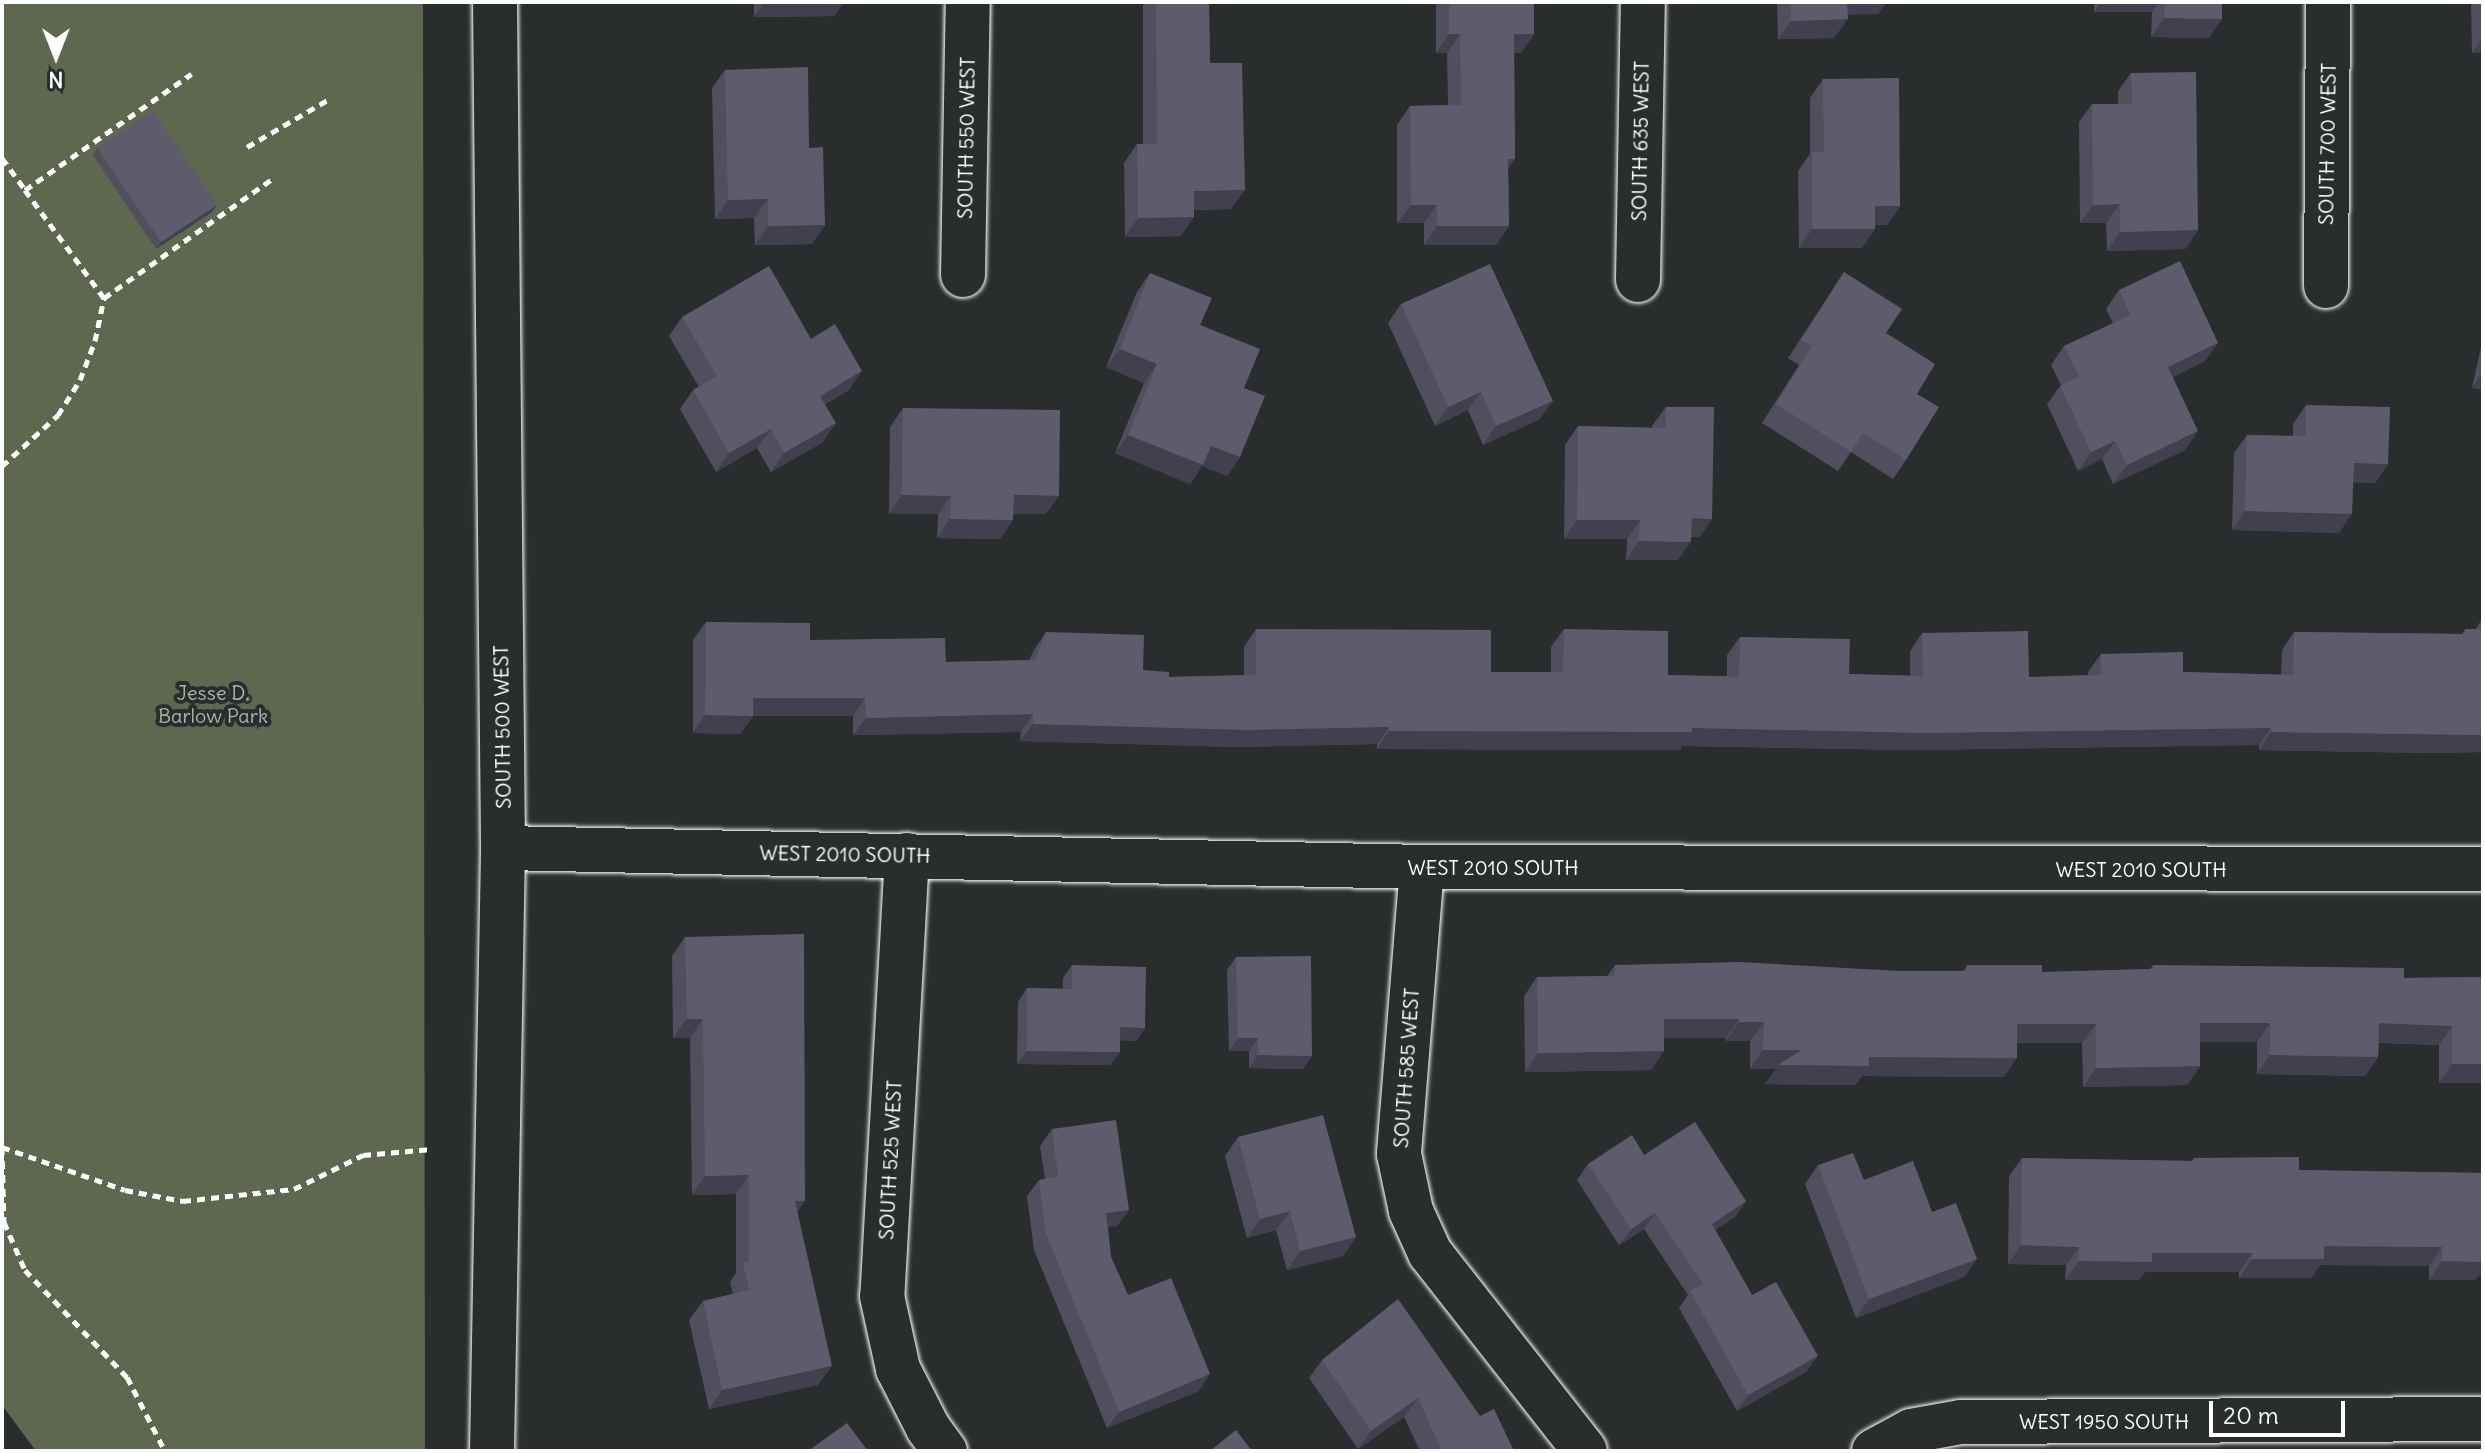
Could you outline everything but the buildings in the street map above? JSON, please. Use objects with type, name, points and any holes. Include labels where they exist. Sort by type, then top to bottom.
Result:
[{"type":"street","name":"SOUTH 500 WEST","points":[[492,1451],[503,848],[495,2]]},
{"type":"street","name":"SOUTH 550 WEST","points":[[963,275],[968,2]]},
{"type":"street","name":"SOUTH 635 WEST","points":[[1638,280],[1643,2]]},
{"type":"street","name":"SOUTH 700 WEST","points":[[2326,286],[2328,2]]},
{"type":"street","name":"WEST 2010 SOUTH","points":[[503,848],[1422,867],[2483,869]]},
{"type":"street","name":"SOUTH 525 WEST","points":[[907,855],[882,1296],[898,1369],[928,1428],[945,1451]]},
{"type":"street","name":"SOUTH 585 WEST","points":[[1422,867],[1399,1154],[1411,1211],[1430,1253],[1585,1451]]},
{"type":"street","name":"WEST 1950 SOUTH","points":[[1874,1451],[1911,1431],[1961,1422],[2483,1419]]},
{"type":"path","points":[[25,190],[191,74]]},
{"type":"path","points":[[247,147],[331,98]]},
{"type":"path","points":[[2,158],[104,298]]},
{"type":"path","points":[[2,466],[58,415],[80,380],[95,341],[104,298],[272,179]]},
{"type":"path","points":[[165,1451],[127,1377],[25,1270],[4,1222],[2,1147],[125,1190],[183,1201],[294,1189],[363,1155],[432,1149]]},
{"type":"green space","name":"Jesse D. Barlow Park","points":[[2,2],[423,2],[425,1451],[36,1451],[2,1405]]}]
